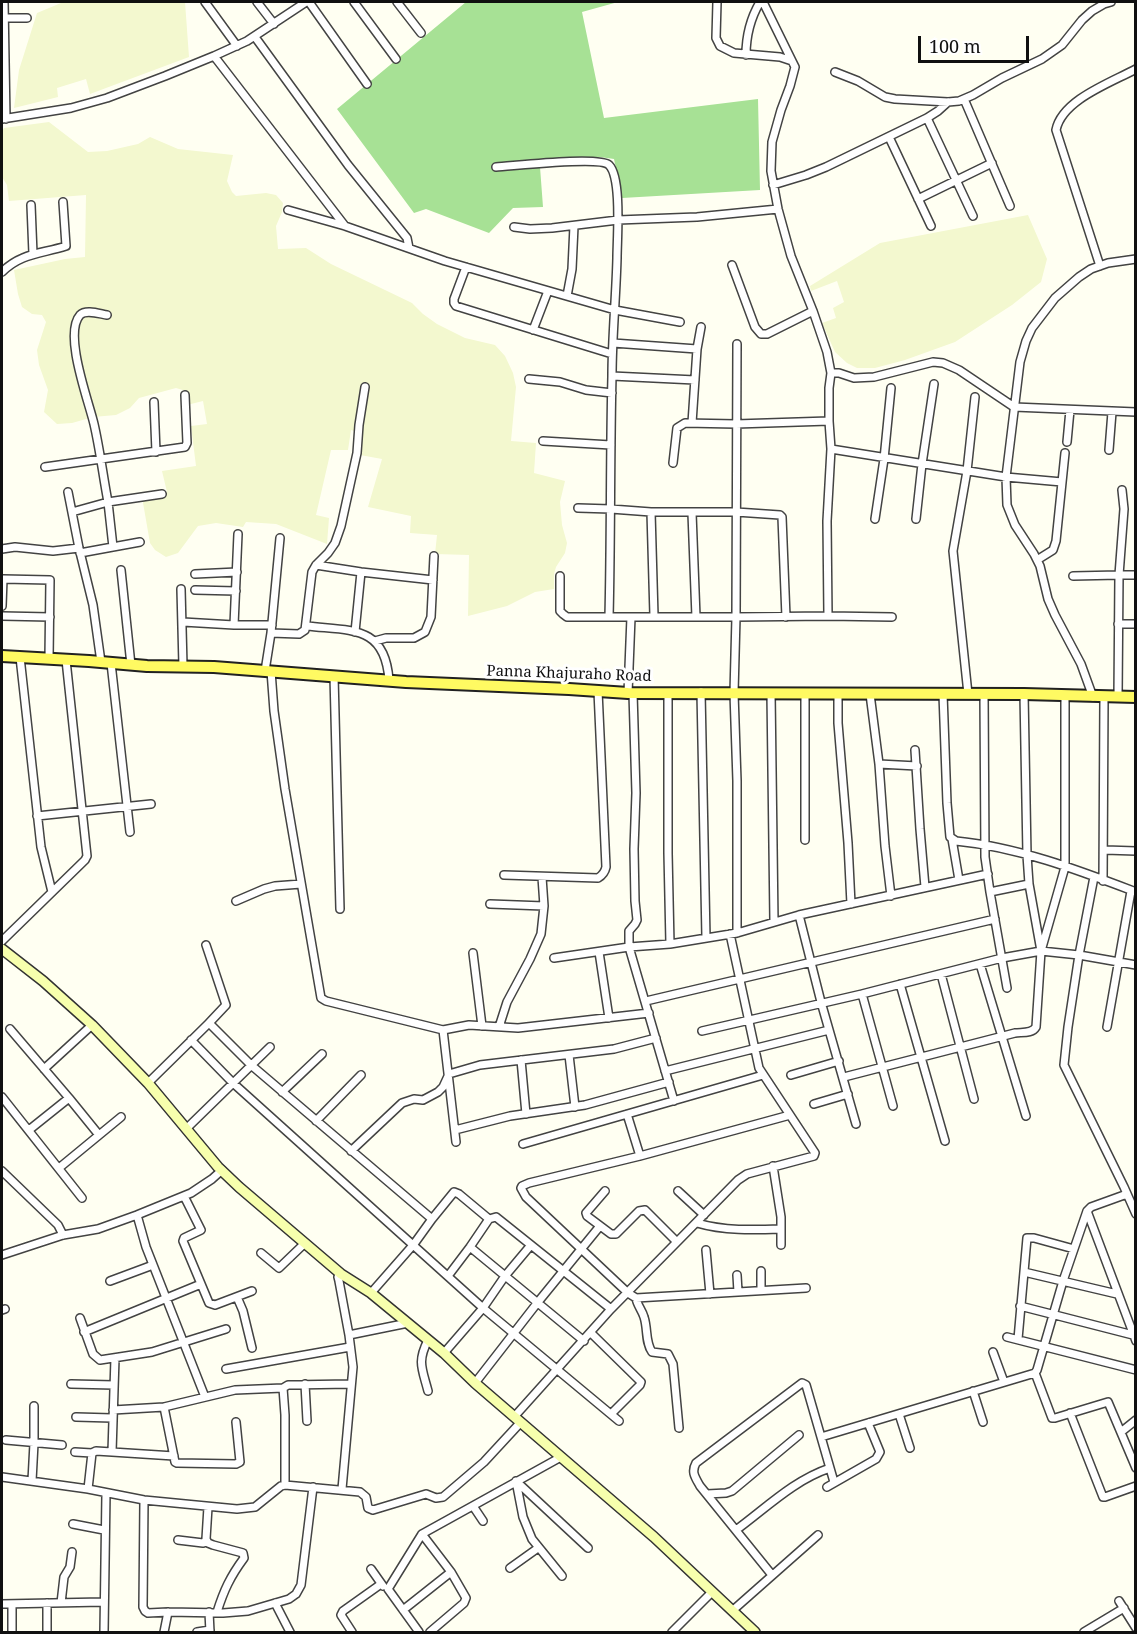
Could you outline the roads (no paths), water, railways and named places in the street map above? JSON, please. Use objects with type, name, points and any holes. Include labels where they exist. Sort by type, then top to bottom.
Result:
[{"type":"main road","name":"Panna Khajuraho Road","points":[[2,656],[268,671],[453,685],[631,693],[1024,694],[1136,697]]},
{"type":"main road","points":[[2,949],[93,1025],[148,1083],[222,1170],[341,1274],[371,1293],[444,1353],[654,1537],[755,1632]]},
{"type":"street","points":[[4,2],[4,119],[71,108],[107,98],[237,46],[255,37],[307,2],[368,84]]},
{"type":"street","points":[[205,2],[237,46]]},
{"type":"street","points":[[257,2],[274,24]]},
{"type":"street","points":[[354,2],[396,59]]},
{"type":"street","points":[[397,2],[421,33]]},
{"type":"street","points":[[717,2],[716,38],[720,46],[727,51],[746,55],[780,57],[792,61]]},
{"type":"street","points":[[746,55],[747,33],[752,16],[762,2],[795,67],[772,142],[773,184],[791,256],[828,352],[831,373],[829,388],[831,449],[827,521],[828,616]]},
{"type":"street","points":[[835,72],[858,81],[885,97],[948,102],[964,99],[1042,59],[1062,45],[1092,11],[1111,2]]},
{"type":"street","points":[[3,18],[27,18]]},
{"type":"street","points":[[255,37],[348,165],[407,238],[409,248]]},
{"type":"street","points":[[214,56],[345,226]]},
{"type":"street","points":[[1100,266],[1056,130],[1058,123],[1072,104],[1136,69]]},
{"type":"street","points":[[964,99],[1010,206]]},
{"type":"street","points":[[773,184],[826,167],[927,118],[948,102]]},
{"type":"street","points":[[927,118],[973,216]]},
{"type":"street","points":[[890,136],[931,226]]},
{"type":"street","points":[[496,167],[581,161],[604,162],[611,166],[616,182],[618,220],[612,354],[609,617]]},
{"type":"street","points":[[918,199],[992,163]]},
{"type":"street","points":[[2,272],[15,261],[66,246],[63,202]]},
{"type":"street","points":[[31,205],[33,254]]},
{"type":"street","points":[[514,227],[530,229],[574,226],[618,220],[697,217],[778,209]]},
{"type":"street","points":[[288,210],[548,291],[615,310],[680,322]]},
{"type":"street","points":[[567,296],[572,269],[574,226]]},
{"type":"street","points":[[1103,880],[1099,697],[1055,615],[1037,560],[1015,525],[1007,504],[1006,477],[1020,362],[1032,328],[1055,298],[1078,277],[1108,263],[1136,259]]},
{"type":"street","points":[[732,265],[755,327],[761,334],[767,334],[813,311]]},
{"type":"street","points":[[466,267],[454,299],[456,306],[612,354]]},
{"type":"street","points":[[533,330],[548,291]]},
{"type":"street","points":[[107,315],[83,313],[79,316],[75,330],[79,376],[94,424],[108,502],[113,547]]},
{"type":"street","points":[[692,423],[697,349],[701,327]]},
{"type":"street","points":[[613,343],[697,349]]},
{"type":"street","points":[[2,1477],[88,1489],[144,1500],[237,1509],[251,1508],[259,1504],[285,1485],[353,1490],[364,1494],[370,1510],[426,1494],[439,1498],[484,1462],[556,1369],[611,1309],[738,1180],[747,1174],[814,1156],[815,1153],[759,1068],[740,979],[733,933],[737,781],[734,693],[736,344]]},
{"type":"street","points":[[831,373],[854,378],[874,376],[933,362],[944,363],[959,370],[1014,407],[1136,412]]},
{"type":"street","points":[[612,376],[695,380]]},
{"type":"street","points":[[529,378],[612,393]]},
{"type":"street","points":[[916,519],[934,384]]},
{"type":"street","points":[[183,622],[303,633],[307,626],[312,572],[335,543],[340,526],[357,453],[365,387]]},
{"type":"street","points":[[875,519],[891,388]]},
{"type":"street","points":[[45,467],[184,447],[187,444],[185,395]]},
{"type":"street","points":[[968,694],[953,551],[967,471],[975,397]]},
{"type":"street","points":[[154,402],[156,452]]},
{"type":"street","points":[[1067,442],[1070,410]]},
{"type":"street","points":[[1108,450],[1112,411]]},
{"type":"street","points":[[674,463],[677,428],[685,423],[829,421]]},
{"type":"street","points":[[543,441],[612,445]]},
{"type":"street","points":[[831,449],[1006,477],[1062,482]]},
{"type":"street","points":[[1037,560],[1053,550],[1056,541],[1065,453]]},
{"type":"street","points":[[1118,697],[1119,575],[1124,509],[1122,490]]},
{"type":"street","points":[[68,492],[79,550],[106,663],[130,832]]},
{"type":"street","points":[[72,512],[108,502],[162,494]]},
{"type":"street","points":[[578,508],[780,515],[782,517],[786,617]]},
{"type":"street","points":[[651,512],[654,616]]},
{"type":"street","points":[[692,513],[696,616]]},
{"type":"street","points":[[234,625],[238,534]]},
{"type":"street","points":[[280,538],[268,671],[301,884],[322,1000],[443,1030],[469,1025],[518,1028],[649,1013]]},
{"type":"street","points":[[2,549],[15,547],[53,551],[79,550],[140,542]]},
{"type":"street","points":[[375,641],[386,638],[414,638],[425,632],[431,617],[434,556]]},
{"type":"street","points":[[316,565],[433,580]]},
{"type":"street","points":[[122,570],[131,665]]},
{"type":"street","points":[[195,574],[237,572]]},
{"type":"street","points":[[356,632],[361,572]]},
{"type":"street","points":[[1073,576],[1136,574]]},
{"type":"street","points":[[560,576],[560,610],[567,617],[892,617]]},
{"type":"street","points":[[2,606],[3,579],[49,579],[51,581],[49,658]]},
{"type":"street","points":[[181,589],[183,666]]},
{"type":"street","points":[[195,590],[236,591]]},
{"type":"street","points":[[2,616],[50,617]]},
{"type":"street","points":[[631,617],[637,920],[629,931],[629,947],[674,1101]]},
{"type":"street","points":[[1118,624],[1136,624]]},
{"type":"street","points":[[307,626],[356,632],[375,641],[383,651],[388,665],[389,680]]},
{"type":"street","points":[[21,657],[41,847],[52,892]]},
{"type":"street","points":[[2,941],[87,856],[66,660]]},
{"type":"street","points":[[334,676],[340,909]]},
{"type":"street","points":[[504,875],[598,878],[605,871],[598,691]]},
{"type":"street","points":[[701,692],[706,938]]},
{"type":"street","points":[[668,693],[670,944]]},
{"type":"street","points":[[771,693],[774,922]]},
{"type":"street","points":[[805,693],[805,840]]},
{"type":"street","points":[[838,693],[838,723],[852,904]]},
{"type":"street","points":[[870,693],[891,896]]},
{"type":"street","points":[[943,694],[947,803],[950,837],[959,880]]},
{"type":"street","points":[[984,694],[985,857],[1007,988]]},
{"type":"street","points":[[1024,694],[1027,855],[1029,884],[1041,951]]},
{"type":"street","points":[[844,1077],[1001,1036],[1032,1032],[1036,1027],[1041,951],[1065,867],[1065,695]]},
{"type":"street","points":[[915,750],[925,887]]},
{"type":"street","points":[[879,764],[916,766]]},
{"type":"street","points":[[37,816],[152,804]]},
{"type":"street","points":[[952,839],[986,844],[1027,855],[1133,892],[1107,1027]]},
{"type":"street","points":[[1104,850],[1136,851]]},
{"type":"street","points":[[554,958],[629,947],[670,944],[733,933],[799,915],[988,874]]},
{"type":"street","points":[[500,1027],[507,1002],[541,934],[544,906],[542,877]]},
{"type":"street","points":[[1094,877],[1079,955],[1064,1065],[1136,1214]]},
{"type":"street","points":[[236,901],[264,889],[301,884]]},
{"type":"street","points":[[990,892],[1029,884]]},
{"type":"street","points":[[490,904],[544,906]]},
{"type":"street","points":[[799,915],[856,1124]]},
{"type":"street","points":[[646,1001],[995,919]]},
{"type":"street","points":[[148,1083],[226,1005],[206,945]]},
{"type":"street","points":[[702,1031],[862,994],[1002,958],[1041,951],[1136,965]]},
{"type":"street","points":[[600,952],[609,1018]]},
{"type":"street","points":[[473,953],[482,1026]]},
{"type":"street","points":[[980,964],[1026,1116]]},
{"type":"street","points":[[941,974],[974,1099]]},
{"type":"street","points":[[900,984],[945,1141]]},
{"type":"street","points":[[862,994],[893,1106]]},
{"type":"street","points":[[209,1023],[251,1065],[432,1219]]},
{"type":"street","points":[[44,1069],[93,1025]]},
{"type":"street","points":[[10,1029],[99,1136]]},
{"type":"street","points":[[443,1030],[456,1143]]},
{"type":"street","points":[[665,1071],[830,1030]]},
{"type":"street","points":[[351,1150],[402,1102],[414,1099],[423,1100],[438,1092],[449,1074],[471,1066],[614,1049],[656,1038]]},
{"type":"street","points":[[191,1040],[233,1083],[483,1308],[619,1421]]},
{"type":"street","points":[[186,1129],[270,1047]]},
{"type":"street","points":[[282,1092],[322,1054]]},
{"type":"street","points":[[569,1055],[575,1107]]},
{"type":"street","points":[[521,1060],[526,1114]]},
{"type":"street","points":[[790,1075],[839,1062]]},
{"type":"street","points":[[316,1121],[361,1075]]},
{"type":"street","points":[[523,1144],[763,1075]]},
{"type":"street","points":[[455,1130],[526,1114],[575,1107],[669,1082]]},
{"type":"street","points":[[814,1104],[848,1094]]},
{"type":"street","points":[[29,1130],[69,1098]]},
{"type":"street","points":[[3,1101],[29,1130],[82,1198]]},
{"type":"street","points":[[627,1114],[640,1156]]},
{"type":"street","points":[[790,1115],[522,1186],[526,1197],[636,1298],[806,1288]]},
{"type":"street","points":[[59,1168],[121,1117]]},
{"type":"street","points":[[773,1166],[781,1217],[781,1245]]},
{"type":"street","points":[[2,1253],[63,1235],[98,1229],[137,1215],[191,1193],[213,1179],[222,1170]]},
{"type":"street","points":[[2,1171],[58,1226],[63,1235]]},
{"type":"street","points":[[605,1191],[586,1214],[610,1234],[616,1234],[639,1211],[645,1210],[677,1242]]},
{"type":"street","points":[[678,1191],[704,1215]]},
{"type":"street","points":[[371,1293],[414,1244],[454,1192],[489,1219]]},
{"type":"street","points":[[821,1437],[1037,1371],[1063,1281],[1087,1211],[1091,1207],[1127,1194]]},
{"type":"street","points":[[184,1196],[201,1230],[184,1238],[183,1241],[209,1303],[212,1305],[252,1291]]},
{"type":"street","points":[[1087,1211],[1134,1338]]},
{"type":"street","points":[[137,1215],[153,1265],[206,1397]]},
{"type":"street","points":[[448,1276],[493,1216],[611,1309]]},
{"type":"street","points":[[697,1223],[748,1230],[781,1228]]},
{"type":"street","points":[[476,1383],[537,1302],[600,1226]]},
{"type":"street","points":[[1018,1339],[1028,1238],[1074,1249]]},
{"type":"street","points":[[261,1253],[276,1268],[279,1268],[305,1243]]},
{"type":"street","points":[[444,1353],[483,1308],[505,1276],[531,1245]]},
{"type":"street","points":[[470,1247],[584,1341]]},
{"type":"street","points":[[706,1250],[710,1294]]},
{"type":"street","points":[[110,1281],[153,1265]]},
{"type":"street","points":[[761,1271],[761,1290]]},
{"type":"street","points":[[1024,1272],[1117,1294]]},
{"type":"street","points":[[341,1274],[338,1277],[353,1367],[342,1489]]},
{"type":"street","points":[[737,1275],[738,1292]]},
{"type":"street","points":[[84,1332],[201,1284]]},
{"type":"street","points":[[237,1297],[252,1348]]},
{"type":"street","points":[[636,1298],[644,1318],[649,1348],[652,1353],[668,1354],[673,1364],[679,1428]]},
{"type":"street","points":[[1020,1306],[1134,1338]]},
{"type":"street","points":[[80,1318],[93,1354],[100,1360],[152,1352],[226,1329]]},
{"type":"street","points":[[349,1335],[408,1323]]},
{"type":"street","points":[[591,1333],[641,1383],[610,1414]]},
{"type":"street","points":[[1007,1337],[1136,1370]]},
{"type":"street","points":[[428,1340],[420,1362],[428,1391]]},
{"type":"street","points":[[226,1369],[350,1347]]},
{"type":"street","points":[[993,1352],[1004,1382]]},
{"type":"street","points":[[112,1452],[115,1358]]},
{"type":"street","points":[[1035,1372],[1052,1418],[1108,1402],[1136,1468]]},
{"type":"street","points":[[71,1383],[114,1385]]},
{"type":"street","points":[[772,1575],[694,1475],[693,1469],[696,1463],[800,1383],[804,1383],[834,1482]]},
{"type":"street","points":[[76,1417],[164,1407],[235,1390],[282,1388],[288,1385],[305,1384],[351,1384]]},
{"type":"street","points":[[305,1384],[307,1421]]},
{"type":"street","points":[[282,1388],[285,1415],[285,1485]]},
{"type":"street","points":[[973,1392],[983,1422]]},
{"type":"street","points":[[32,1481],[34,1406]]},
{"type":"street","points":[[164,1407],[177,1463],[237,1464],[240,1462],[236,1422]]},
{"type":"street","points":[[1070,1413],[1103,1497],[1136,1486]]},
{"type":"street","points":[[899,1414],[910,1448]]},
{"type":"street","points":[[1121,1432],[1136,1420]]},
{"type":"street","points":[[827,1487],[876,1459],[879,1455],[880,1452],[868,1424]]},
{"type":"street","points":[[707,1494],[732,1491],[799,1435]]},
{"type":"street","points":[[6,1440],[62,1445]]},
{"type":"street","points":[[75,1452],[174,1456]]},
{"type":"street","points":[[88,1489],[92,1453]]},
{"type":"street","points":[[388,1589],[422,1534],[561,1457]]},
{"type":"street","points":[[736,1530],[796,1484],[815,1473],[830,1468]]},
{"type":"street","points":[[516,1481],[588,1548]]},
{"type":"street","points":[[516,1481],[523,1517],[532,1539],[562,1576]]},
{"type":"street","points":[[144,1500],[143,1607],[145,1611],[148,1613],[248,1611],[289,1599],[296,1594],[301,1585],[313,1487]]},
{"type":"street","points":[[104,1632],[106,1493]]},
{"type":"street","points":[[473,1506],[483,1521]]},
{"type":"street","points":[[208,1507],[207,1541],[213,1545],[243,1553],[244,1558],[225,1588],[218,1612]]},
{"type":"street","points":[[73,1524],[104,1530]]},
{"type":"street","points":[[422,1534],[452,1572],[466,1598],[464,1603],[430,1632]]},
{"type":"street","points":[[732,1611],[818,1535]]},
{"type":"street","points":[[178,1540],[203,1543],[207,1541]]},
{"type":"street","points":[[510,1568],[538,1548]]},
{"type":"street","points":[[61,1602],[64,1577],[70,1567],[72,1552]]},
{"type":"street","points":[[371,1569],[419,1632]]},
{"type":"street","points":[[403,1610],[452,1572]]},
{"type":"street","points":[[352,1632],[341,1615],[343,1611],[381,1584]]},
{"type":"street","points":[[672,1632],[712,1592]]},
{"type":"street","points":[[1119,1601],[1136,1628]]},
{"type":"street","points":[[2,1604],[104,1602]]},
{"type":"street","points":[[47,1603],[47,1632]]},
{"type":"street","points":[[275,1603],[290,1632]]},
{"type":"street","points":[[12,1604],[12,1632]]},
{"type":"street","points":[[1083,1630],[1124,1608]]},
{"type":"street","points":[[164,1632],[168,1612]]},
{"type":"street","points":[[197,1632],[210,1631],[209,1612]]}]
